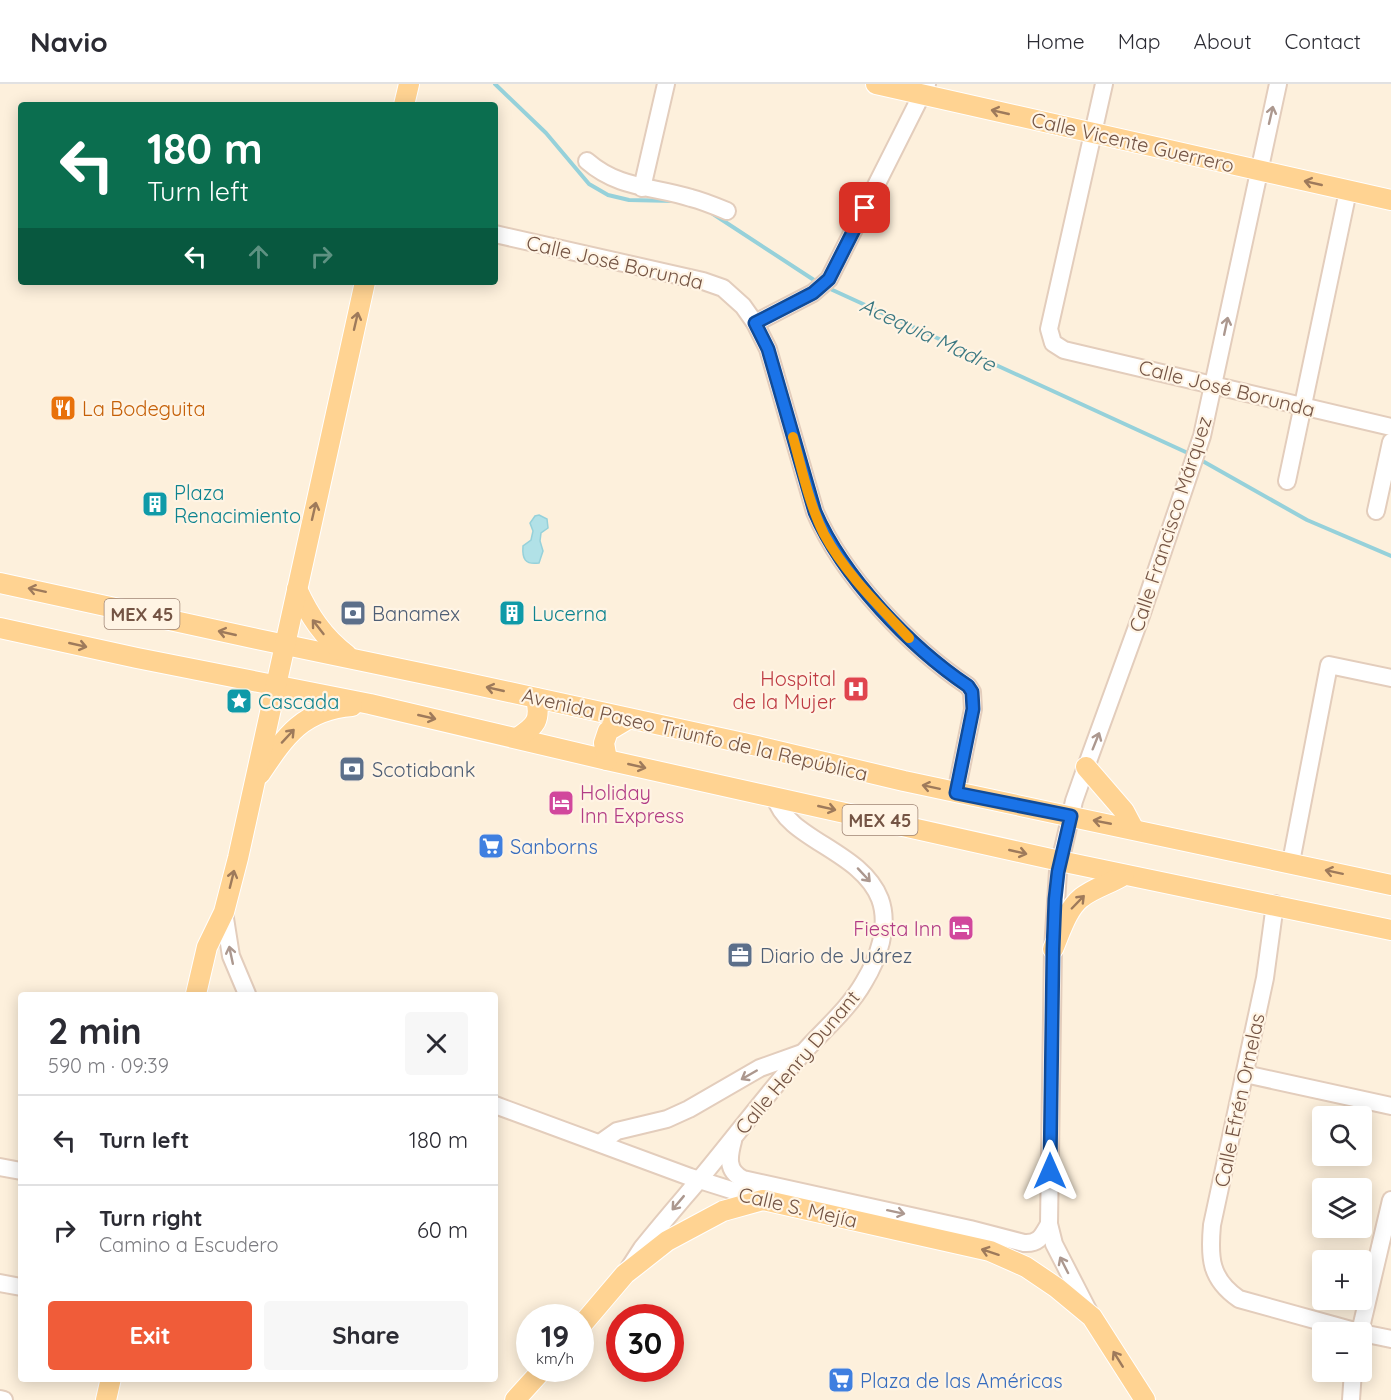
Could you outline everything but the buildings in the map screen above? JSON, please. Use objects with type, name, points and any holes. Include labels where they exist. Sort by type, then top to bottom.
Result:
[{"type":"main road","points":[[405,102],[409,84]]},
{"type":"main road","name":"Calle Vicente Guerrero","points":[[876,84],[924,89],[1092,134],[1391,200]]},
{"type":"main road","points":[[196,992],[207,947],[224,912],[364,285]]},
{"type":"main road","name":"Avenida Paseo Triunfo de la República","points":[[0,583],[757,746],[956,793],[1133,828],[1391,885]]},
{"type":"main road","points":[[297,589],[309,614],[321,630],[334,646],[349,657]]},
{"type":"main road","name":"MEX 45","points":[[0,628],[137,658],[370,704],[607,760],[1060,861],[1391,930]]},
{"type":"main road","points":[[517,738],[529,730],[537,720],[539,712],[536,698]]},
{"type":"main road","points":[[254,784],[278,747],[301,723],[330,708],[370,704]]},
{"type":"main road","points":[[607,760],[604,743],[608,731],[628,719]]},
{"type":"main road","points":[[1086,767],[1124,811],[1133,828]]},
{"type":"main road","points":[[1053,949],[1069,912],[1080,898],[1124,875]]},
{"type":"main road","points":[[625,1274],[667,1241],[704,1220],[723,1211],[763,1200]]},
{"type":"main road","name":"Calle S. Mejía","points":[[763,1200],[990,1251],[1026,1267],[1092,1317],[1145,1400]]},
{"type":"main road","name":"Calle Henry Dunant","points":[[594,1311],[625,1274]]},
{"type":"main road","points":[[106,1400],[110,1382]]},
{"type":"main road","points":[[515,1400],[531,1382]]},
{"type":"street","points":[[642,188],[666,84]]},
{"type":"street","points":[[1092,134],[1104,84]]},
{"type":"street","name":"Calle Francisco Márquez","points":[[1092,1317],[1054,1244],[1049,1224],[1053,949],[1060,861],[1086,767],[1202,436],[1278,84]]},
{"type":"street","points":[[755,323],[813,293],[829,279],[924,89]]},
{"type":"street","name":"Calle José Borunda","points":[[1092,134],[1049,329],[1053,343],[1064,350],[1391,427]]},
{"type":"street","points":[[587,161],[600,172],[615,180],[642,188],[690,197],[727,211]]},
{"type":"street","points":[[1287,481],[1348,191]]},
{"type":"street","name":"Calle José Borunda","points":[[498,235],[703,281],[723,288],[743,306],[755,323],[768,349],[815,512],[824,533],[847,567],[922,652],[968,686],[972,692],[973,709],[956,793]]},
{"type":"street","points":[[1376,511],[1391,442]]},
{"type":"street","points":[[1291,862],[1329,665],[1391,678]]},
{"type":"street","name":"Calle Henry Dunant","points":[[625,1274],[642,1248],[803,1053],[840,1014],[868,975],[879,950],[883,918],[882,906],[872,884],[858,868],[789,820],[777,805],[775,796]]},
{"type":"street","name":"Calle Efrén Ornelas","points":[[1275,904],[1265,978],[1212,1225],[1210,1247],[1215,1272],[1228,1291],[1239,1299],[1322,1322]]},
{"type":"street","points":[[224,912],[231,956],[246,992]]},
{"type":"street","points":[[600,1143],[617,1131],[667,1119],[689,1109],[760,1068],[803,1053]]},
{"type":"street","points":[[1245,1074],[1391,1106]]},
{"type":"street","name":"Calle S. Mejía","points":[[498,1106],[698,1180],[763,1200]]},
{"type":"street","points":[[734,1137],[729,1161],[736,1176],[743,1179],[1030,1244],[1039,1240],[1049,1224]]},
{"type":"street","points":[[0,1167],[18,1170]]},
{"type":"street","points":[[1362,1322],[1391,1200]]},
{"type":"street","points":[[0,1282],[18,1286]]},
{"type":"street","points":[[1372,1335],[1391,1339]]},
{"type":"street","points":[[1351,1400],[1352,1382]]},
{"type":"water","points":[[539,515],[547,519],[548,528],[541,533],[540,541],[543,551],[539,563],[530,563],[524,558],[523,546],[531,540],[533,531],[530,523],[535,516]]},
{"type":"waterway","name":"Acequia Madre","points":[[495,84],[546,133],[589,184],[608,195],[629,200],[675,201]]},
{"type":"waterway","name":"Acequia Madre","points":[[713,214],[817,282]]},
{"type":"waterway","name":"Acequia Madre","points":[[826,287],[1190,454]]},
{"type":"waterway","name":"Acequia Madre","points":[[1199,459],[1307,520],[1391,556]]},
{"type":"slow traffic","points":[[793,437],[815,512],[836,554],[909,638]]},
{"type":"place","name":"La Bodeguita","points":[[63,408]]},
{"type":"place","name":"Plaza Renacimiento","points":[[155,504]]},
{"type":"place","name":"Banamex","points":[[353,613]]},
{"type":"place","name":"Lucerna","points":[[512,613]]},
{"type":"place","name":"Hospital de la Mujer","points":[[856,689]]},
{"type":"place","name":"Cascada","points":[[239,701]]},
{"type":"place","name":"Scotiabank","points":[[352,769]]},
{"type":"place","name":"Holiday Inn Express","points":[[561,803]]},
{"type":"place","name":"Sanborns","points":[[491,846]]},
{"type":"place","name":"Fiesta Inn","points":[[961,928]]},
{"type":"place","name":"Diario de Juárez","points":[[740,955]]},
{"type":"place","name":"Plaza de las Américas","points":[[841,1380]]},
{"type":"route","points":[[865,208],[829,279],[813,293],[755,323],[768,349],[815,512],[836,554],[922,652],[968,686],[972,692],[973,709],[956,793],[1071,816],[1058,872],[1055,899],[1050,1171]]}]
